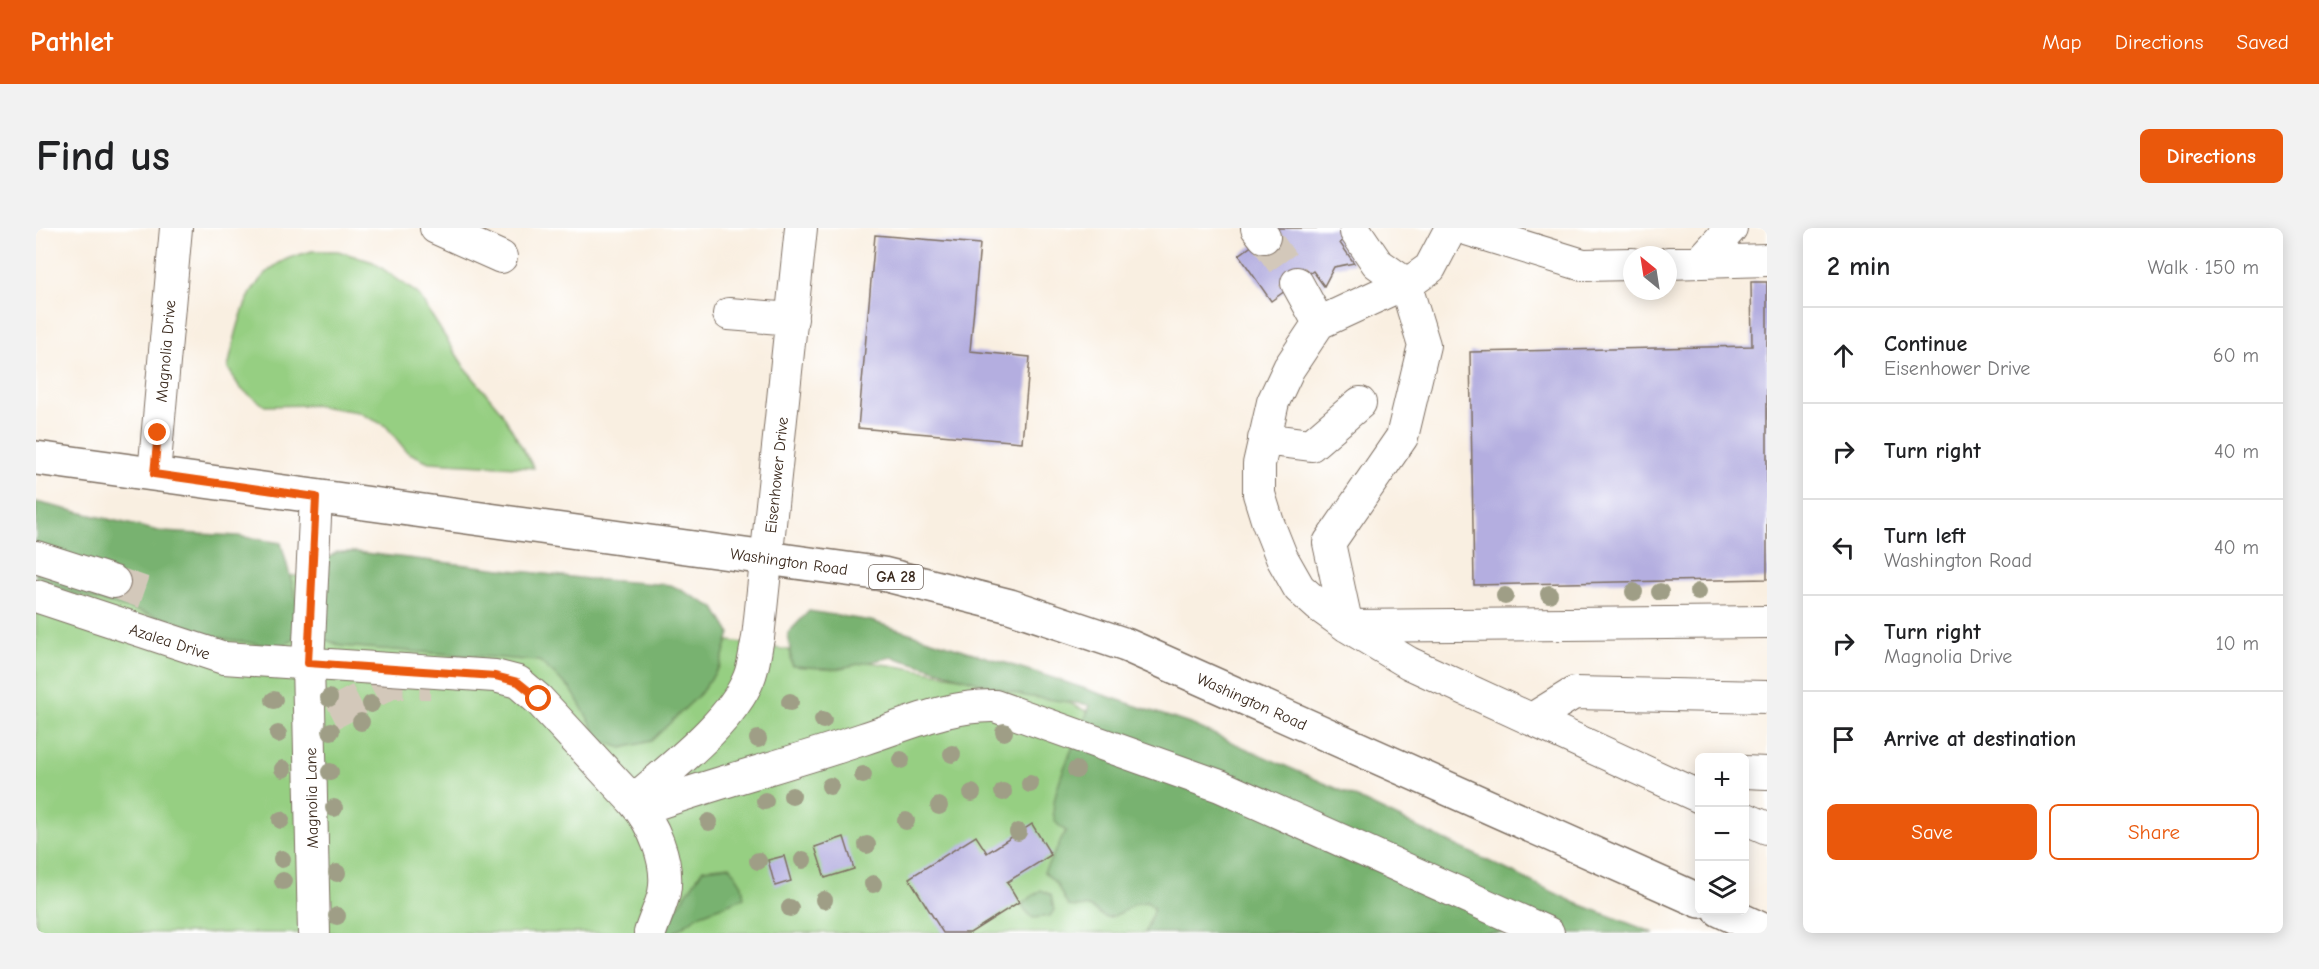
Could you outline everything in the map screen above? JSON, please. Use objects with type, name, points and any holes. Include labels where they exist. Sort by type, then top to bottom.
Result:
[{"type":"main road","name":"Washington Road","points":[[36,458],[883,574],[1010,606],[1126,645],[1695,899]]},
{"type":"main road","points":[[1731,915],[1767,932]]},
{"type":"street","name":"Magnolia Drive","points":[[154,474],[176,228]]},
{"type":"street","points":[[436,228],[501,257]]},
{"type":"street","name":"Eisenhower Drive","points":[[637,805],[713,730],[750,678],[758,638],[801,228]]},
{"type":"street","points":[[1451,228],[1430,268],[1404,283],[1319,323],[1289,368],[1273,402],[1259,464],[1259,494],[1282,558],[1299,588],[1319,606],[1347,626],[1409,663],[1695,795]]},
{"type":"street","points":[[1463,228],[1583,265],[1623,264]]},
{"type":"street","points":[[1700,262],[1731,228]]},
{"type":"street","points":[[1282,558],[1329,543],[1402,437],[1424,345],[1404,283],[1377,263],[1356,232]]},
{"type":"street","points":[[1677,263],[1767,260]]},
{"type":"street","points":[[1297,283],[1319,323]]},
{"type":"street","points":[[729,314],[792,319]]},
{"type":"street","points":[[1264,439],[1311,445],[1360,403]]},
{"type":"street","name":"Magnolia Lane","points":[[314,933],[308,663],[316,497]]},
{"type":"street","points":[[1329,543],[1347,626]]},
{"type":"street","points":[[36,557],[114,582]]},
{"type":"street","name":"Azalea Drive","points":[[36,596],[224,658],[308,663]]},
{"type":"street","points":[[1347,626],[1767,622]]},
{"type":"street","points":[[308,663],[495,676],[518,682],[539,699],[637,805],[660,848],[665,870],[664,892],[650,933]]},
{"type":"street","points":[[1532,719],[1574,693],[1767,697]]},
{"type":"street","points":[[637,805],[702,788],[958,708],[995,706],[1220,786],[1548,933]]},
{"type":"street","points":[[1749,772],[1767,773]]},
{"type":"street","points":[[1749,820],[1767,828]]},
{"type":"green space","points":[[312,251],[338,251],[373,262],[418,294],[465,368],[501,411],[534,468],[429,462],[407,452],[386,426],[358,412],[313,405],[265,406],[240,388],[228,368],[239,322],[251,292],[271,269],[288,259]]},
{"type":"green space","points":[[36,502],[163,532],[238,536],[281,543],[297,602],[294,640],[278,647],[214,637],[167,619],[72,593],[36,574]]},
{"type":"green space","points":[[36,537],[902,667],[1045,692],[1571,933],[36,933]]},
{"type":"green space","points":[[337,552],[356,552],[588,579],[671,585],[715,608],[730,633],[720,666],[700,694],[651,741],[622,748],[601,741],[571,689],[539,661],[342,646],[324,639],[323,561]]},
{"type":"green space","points":[[809,611],[871,621],[1193,725],[1340,790],[1576,903],[1654,933],[1145,933],[1154,909],[1147,902],[1135,904],[1117,915],[1108,917],[1088,907],[1068,906],[1056,883],[1044,872],[1066,831],[1058,825],[1054,817],[1053,806],[1061,777],[1090,705],[1025,696],[892,657],[836,669],[792,666],[788,633]]},
{"type":"green space","points":[[730,866],[742,885],[744,898],[701,914],[673,933],[665,933],[669,920],[703,869]]},
{"type":"green space","points":[[1041,890],[1051,895],[1054,910],[1050,916],[1033,918],[1023,908],[1023,903]]},
{"type":"building","points":[[1277,228],[1361,228],[1340,243],[1354,263],[1334,267],[1324,286],[1313,271],[1271,301],[1239,255]]},
{"type":"building","points":[[875,235],[980,244],[970,351],[1030,357],[1022,442],[858,428]]},
{"type":"building","points":[[1751,282],[1767,282],[1767,579],[1474,585],[1470,352],[1752,346]]},
{"type":"building","points":[[1032,824],[1051,855],[1007,882],[1019,902],[970,933],[943,933],[909,878],[976,836],[987,853]]},
{"type":"building","points":[[844,837],[854,869],[825,878],[815,847]]},
{"type":"building","points":[[784,856],[791,881],[775,886],[768,860]]},
{"type":"tunnel","points":[[1264,237],[1297,283]]},
{"type":"tunnel","points":[[114,582],[157,597]]},
{"type":"tunnel","points":[[331,714],[391,683],[430,683]]},
{"type":"route","points":[[158,433],[154,474],[316,497],[308,663],[495,676],[518,682],[539,699]]}]
